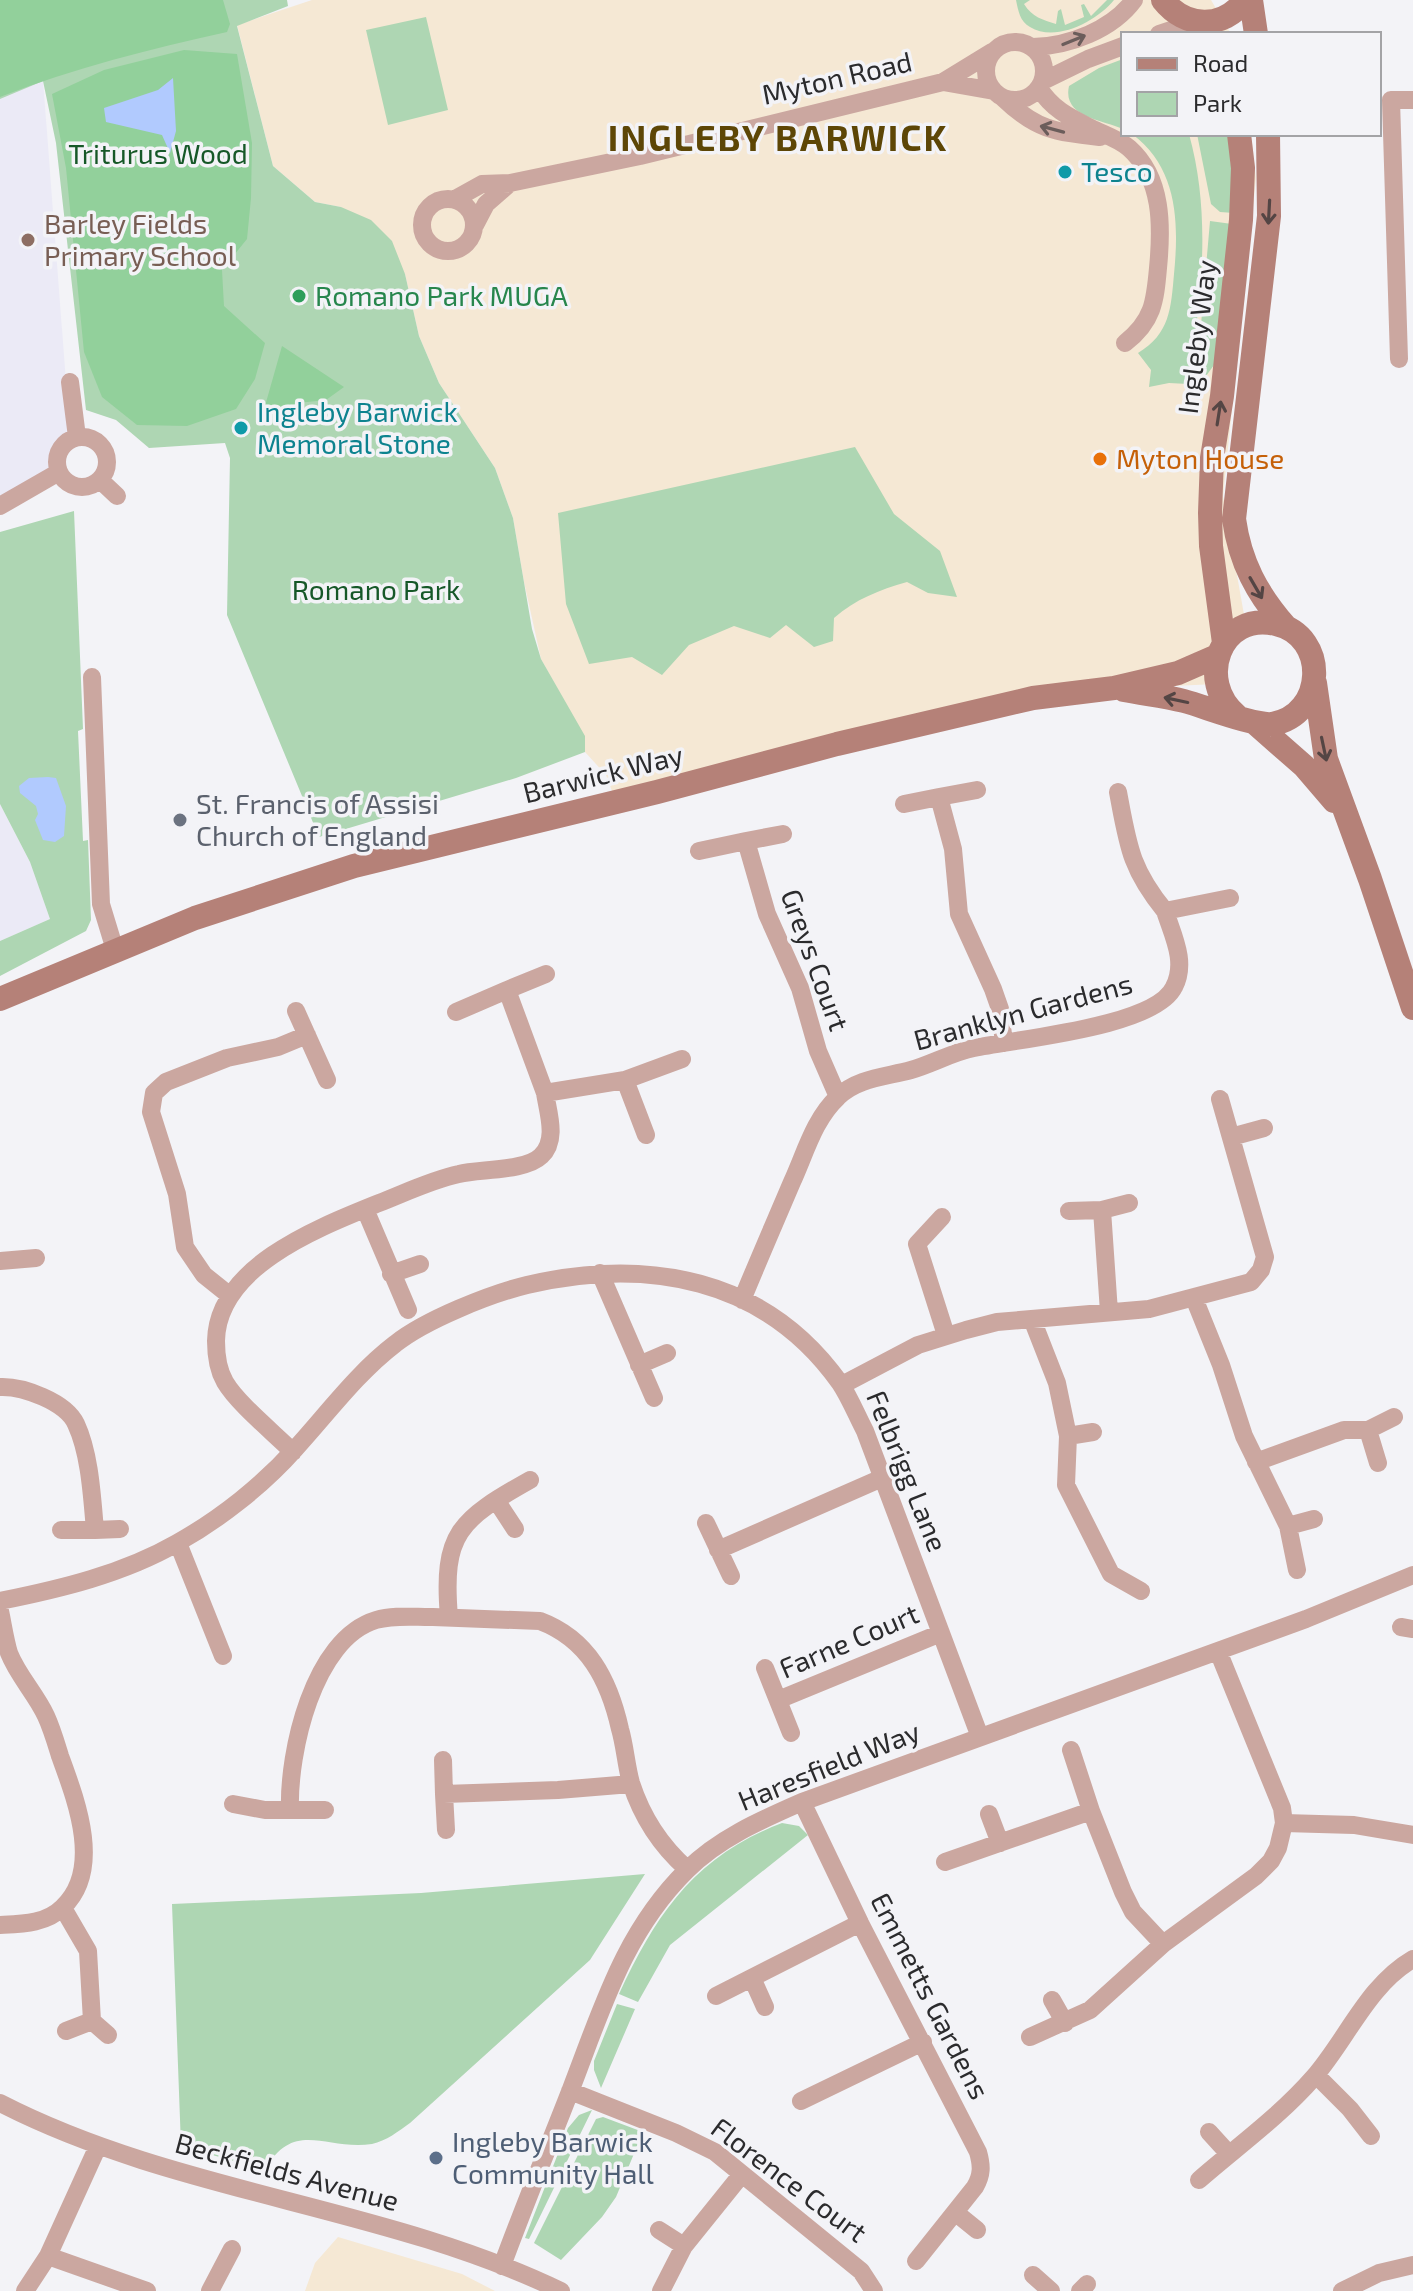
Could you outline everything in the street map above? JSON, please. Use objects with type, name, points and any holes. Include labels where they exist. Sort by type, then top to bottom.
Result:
[{"type":"street","points":[[1033,47],[1074,41],[1111,22],[1134,0]]},
{"type":"street","points":[[1163,0],[1181,17],[1201,26]]},
{"type":"street","points":[[1170,32],[1222,19],[1248,0],[1256,32]]},
{"type":"street","points":[[1111,138],[1045,129],[1022,116],[988,83],[985,72],[992,52],[1009,41],[1033,47],[1044,66],[1041,85],[1049,103],[1062,113],[1127,146],[1147,170],[1159,208],[1161,229],[1155,297],[1149,318],[1125,343]]},
{"type":"street","points":[[998,94],[1022,99],[1088,59],[1121,47]]},
{"type":"street","name":"Myton Road","points":[[455,199],[482,184],[510,183],[640,156],[943,82],[992,52]]},
{"type":"street","name":"Myton Road","points":[[943,82],[998,94]]},
{"type":"street","points":[[1399,359],[1406,326],[1391,100],[1413,100]]},
{"type":"street","name":"Ingleby Way","points":[[1221,649],[1210,513],[1212,458],[1222,396],[1241,220],[1243,168],[1239,136]]},
{"type":"street","name":"Ingleby Way","points":[[1268,136],[1269,216],[1234,519],[1237,542],[1249,577],[1264,602],[1286,627]]},
{"type":"street","points":[[475,225],[472,214],[455,199],[440,200],[431,205],[422,223],[428,243],[446,252],[457,251],[473,236],[486,204],[510,183]]},
{"type":"street","points":[[70,382],[77,437]]},
{"type":"street","points":[[86,436],[98,441],[104,448],[108,459],[106,471],[92,485],[79,487],[68,482],[59,472],[58,454],[65,443],[86,436]]},
{"type":"street","points":[[0,506],[59,472]]},
{"type":"street","points":[[100,480],[117,496]]},
{"type":"street","points":[[1343,812],[1304,766],[1221,699],[1214,678],[1221,649],[1246,626],[1272,623],[1286,627],[1307,644],[1316,670],[1315,683],[1326,759],[1413,1008]]},
{"type":"street","name":"Barwick Way","points":[[0,999],[195,918],[354,866],[657,792],[837,744],[1018,702],[1114,688],[1178,673],[1221,649]]},
{"type":"street","points":[[92,677],[101,904],[115,950]]},
{"type":"street","points":[[1246,720],[1271,724],[1286,720],[1300,711],[1315,683]]},
{"type":"street","name":"Barwick Way","points":[[1114,688],[1182,701],[1246,720]]},
{"type":"street","points":[[904,804],[977,790]]},
{"type":"street","name":"Branklyn Gardens","points":[[742,1300],[812,1134],[838,1097],[856,1084],[971,1049],[1079,1031],[1137,1013],[1165,999],[1174,988],[1180,958],[1165,911],[1148,891],[1131,860],[1118,792]]},
{"type":"street","points":[[939,797],[953,849],[959,914],[1000,1009],[1004,1043]]},
{"type":"street","points":[[699,851],[783,834]]},
{"type":"street","name":"Greys Court","points":[[746,841],[767,914],[800,988],[818,1051],[838,1097]]},
{"type":"street","points":[[1165,911],[1230,898]]},
{"type":"street","points":[[456,1012],[546,974]]},
{"type":"street","points":[[293,1452],[225,1382],[217,1359],[216,1336],[229,1295],[283,1248],[333,1221],[436,1180],[539,1159],[552,1137],[545,1093],[507,990]]},
{"type":"street","points":[[296,1011],[327,1080]]},
{"type":"street","points":[[229,1295],[204,1275],[185,1247],[177,1194],[151,1112],[154,1093],[166,1082],[227,1058],[278,1047],[307,1035]]},
{"type":"street","points":[[545,1093],[625,1080],[682,1059]]},
{"type":"street","points":[[625,1080],[646,1135]]},
{"type":"street","points":[[842,1385],[918,1345],[997,1322],[1149,1309],[1251,1282],[1261,1270],[1265,1257],[1220,1099]]},
{"type":"street","points":[[1231,1137],[1264,1128]]},
{"type":"street","points":[[1069,1211],[1102,1210],[1129,1203]]},
{"type":"street","points":[[365,1209],[408,1310]]},
{"type":"street","points":[[1102,1210],[1109,1312]]},
{"type":"street","points":[[942,1217],[917,1244],[946,1335]]},
{"type":"street","points":[[0,1261],[36,1258]]},
{"type":"street","points":[[391,1274],[420,1264]]},
{"type":"street","points":[[600,1273],[654,1398]]},
{"type":"street","name":"Felbrigg Lane","points":[[0,1601],[106,1574],[178,1543],[226,1510],[293,1452],[340,1398],[396,1343],[474,1302],[510,1289],[574,1275],[646,1273],[674,1276],[723,1290],[769,1316],[806,1344],[842,1385],[865,1431],[980,1737]]},
{"type":"street","points":[[1194,1298],[1256,1462],[1288,1526],[1297,1570]]},
{"type":"street","points":[[1032,1319],[1057,1383],[1068,1436],[1066,1485],[1111,1574],[1141,1591]]},
{"type":"street","points":[[639,1365],[667,1353]]},
{"type":"street","points":[[0,1387],[14,1387],[47,1397],[76,1421],[90,1477],[95,1530]]},
{"type":"street","points":[[1256,1462],[1344,1430],[1368,1430],[1394,1417]]},
{"type":"street","points":[[1368,1430],[1378,1463]]},
{"type":"street","points":[[1068,1436],[1093,1432]]},
{"type":"street","points":[[718,1550],[882,1478]]},
{"type":"street","points":[[449,1617],[448,1581],[453,1541],[464,1524],[530,1480]]},
{"type":"street","points":[[496,1500],[515,1529]]},
{"type":"street","points":[[1288,1526],[1314,1519]]},
{"type":"street","points":[[706,1523],[731,1576]]},
{"type":"street","points":[[61,1530],[120,1529]]},
{"type":"street","points":[[178,1543],[223,1656]]},
{"type":"street","name":"Haresfield Way","points":[[502,2266],[629,1945],[655,1905],[687,1869],[728,1838],[802,1802],[1218,1651],[1413,1575]]},
{"type":"street","points":[[0,1611],[9,1652],[46,1715],[77,1804],[83,1853],[81,1875],[63,1908],[29,1924],[0,1925]]},
{"type":"street","points":[[290,1810],[291,1768],[313,1691],[339,1645],[361,1625],[395,1617],[540,1621],[561,1629],[588,1653],[613,1701],[631,1784],[654,1834],[687,1869]]},
{"type":"street","name":"Farne Court","points":[[778,1700],[941,1633]]},
{"type":"street","points":[[1030,2037],[1090,2010],[1163,1944],[1256,1876],[1271,1861],[1281,1838],[1284,1823],[1282,1808],[1218,1651]]},
{"type":"street","name":"Farne Court","points":[[765,1668],[791,1733]]},
{"type":"street","points":[[1071,1750],[1112,1868],[1133,1912],[1163,1944]]},
{"type":"street","points":[[443,1760],[446,1830]]},
{"type":"street","points":[[444,1794],[631,1784]]},
{"type":"street","name":"Emmetts Gardens","points":[[802,1802],[982,2164],[981,2177],[916,2261]]},
{"type":"street","points":[[233,1804],[265,1810],[325,1810]]},
{"type":"street","points":[[945,1862],[1091,1811]]},
{"type":"street","points":[[989,1814],[1000,1843]]},
{"type":"street","points":[[1284,1823],[1354,1825],[1413,1835]]},
{"type":"street","points":[[63,1908],[88,1951],[92,2021],[108,2035]]},
{"type":"street","points":[[716,1996],[860,1923]]},
{"type":"street","points":[[1199,2180],[1265,2126],[1316,2075],[1379,1988],[1413,1959]]},
{"type":"street","points":[[752,1978],[765,2007]]},
{"type":"street","points":[[1052,2000],[1065,2023]]},
{"type":"street","points":[[66,2031],[92,2021]]},
{"type":"street","points":[[801,2101],[834,2076],[923,2042]]},
{"type":"street","points":[[1316,2075],[1357,2103],[1371,2136]]},
{"type":"street","name":"Florence Court","points":[[570,2091],[715,2152],[861,2271],[874,2291]]},
{"type":"street","name":"Beckfields Avenue","points":[[0,2103],[37,2122],[98,2146],[437,2243],[561,2291]]},
{"type":"street","points":[[1209,2132],[1229,2154]]},
{"type":"street","points":[[25,2291],[48,2256],[98,2146]]},
{"type":"street","points":[[661,2291],[684,2246],[742,2174]]},
{"type":"street","points":[[956,2213],[977,2230]]},
{"type":"street","points":[[659,2230],[684,2246]]},
{"type":"street","points":[[210,2291],[232,2249]]},
{"type":"street","points":[[48,2256],[147,2291]]},
{"type":"street","points":[[1342,2291],[1379,2273],[1413,2265]]},
{"type":"street","points":[[1033,2275],[1051,2291]]},
{"type":"shaded area","points":[[312,0],[1211,0],[1230,32],[1121,32],[1121,136],[1251,136],[1256,178],[1223,496],[1246,626],[1216,684],[1088,690],[616,802],[606,775],[585,752],[584,736],[541,659],[513,518],[495,468],[439,383],[419,336],[405,274],[341,207],[315,202],[273,166],[237,25]]},
{"type":"shaded area","name":"Barley Fields Primary School","points":[[43,80],[66,382],[77,437],[65,443],[58,454],[59,472],[0,506],[0,97]]},
{"type":"shaded area","points":[[0,804],[30,862],[50,919],[0,941]]},
{"type":"shaded area","points":[[338,2237],[462,2274],[495,2291],[305,2291],[315,2263]]},
{"type":"green space","name":"Romano Park","points":[[0,0],[287,0],[288,6],[237,26],[273,166],[315,202],[341,207],[371,220],[392,241],[405,274],[419,336],[439,383],[495,468],[513,518],[532,629],[541,659],[585,736],[585,752],[516,778],[319,837],[227,615],[230,458],[225,443],[149,448],[116,420],[86,410],[56,143],[43,81],[0,99]]},
{"type":"green space","points":[[0,0],[223,0],[230,24],[227,32],[112,60],[0,97]]},
{"type":"green space","points":[[1016,0],[1030,0],[1024,4],[1031,12],[1056,24],[1061,9],[1065,25],[1084,17],[1081,5],[1084,4],[1091,16],[1107,0],[1114,0],[1087,22],[1052,32],[1027,25]]},
{"type":"green space","points":[[426,17],[448,110],[388,125],[366,30]]},
{"type":"green space","name":"Triturus Wood","points":[[184,50],[237,54],[252,143],[251,198],[247,239],[222,270],[224,306],[265,343],[255,379],[236,409],[187,426],[137,425],[102,397],[84,352],[66,168],[52,94],[104,70]]},
{"type":"green space","points":[[1121,60],[1121,128],[1077,111],[1068,96],[1069,86],[1099,68]]},
{"type":"green space","points":[[1134,136],[1189,136],[1196,165],[1202,259],[1188,384],[1169,383],[1149,387],[1151,370],[1138,353],[1157,337],[1167,319],[1176,255],[1172,198],[1159,163]]},
{"type":"green space","points":[[1197,136],[1229,136],[1234,213],[1220,212],[1211,204]]},
{"type":"green space","points":[[1210,221],[1232,224],[1214,365],[1206,376],[1196,382]]},
{"type":"green space","points":[[282,346],[344,387],[326,400],[298,403],[261,420]]},
{"type":"green space","points":[[855,447],[894,514],[940,551],[957,597],[928,593],[907,582],[887,588],[842,611],[834,618],[833,641],[814,647],[786,625],[770,638],[734,626],[689,645],[662,675],[632,657],[589,664],[566,604],[558,513]]},
{"type":"green space","points":[[74,511],[83,729],[78,731],[83,841],[88,840],[91,920],[86,931],[0,976],[0,941],[50,919],[30,862],[0,804],[0,532]]},
{"type":"green space","points":[[782,1823],[799,1826],[808,1835],[670,1945],[638,2002],[619,1994],[648,1938],[682,1891],[725,1852]]},
{"type":"green space","points":[[645,1874],[590,1960],[410,2123],[382,2141],[355,2145],[299,2141],[287,2145],[276,2154],[265,2170],[181,2146],[172,1904],[421,1893]]},
{"type":"green space","points":[[617,2004],[635,2009],[601,2088],[594,2061]]},
{"type":"green space","points":[[592,2110],[529,2239],[525,2238],[568,2128],[579,2115]]},
{"type":"green space","points":[[603,2117],[643,2132],[616,2197],[602,2217],[561,2260],[534,2243],[596,2119]]},
{"type":"water","points":[[173,78],[176,131],[170,153],[162,135],[106,122],[104,108],[158,90]]},
{"type":"water","points":[[29,778],[56,778],[66,806],[64,836],[55,842],[43,840],[35,820],[38,814],[36,806],[20,793],[19,786]]},
{"type":"place","name":"Tesco","points":[[1065,172]]},
{"type":"place","name":"Barley Fields Primary School","points":[[28,240]]},
{"type":"place","name":"Romano Park MUGA","points":[[299,296]]},
{"type":"place","name":"Ingleby Barwick Memoral Stone","points":[[241,428]]},
{"type":"place","name":"Myton House","points":[[1100,459]]},
{"type":"place","name":"St. Francis of Assisi Church of England","points":[[180,820]]},
{"type":"place","name":"Ingleby Barwick Community Hall","points":[[436,2158]]},
{"type":"district","name":"INGLEBY BARWICK","points":[[778,138]]}]
